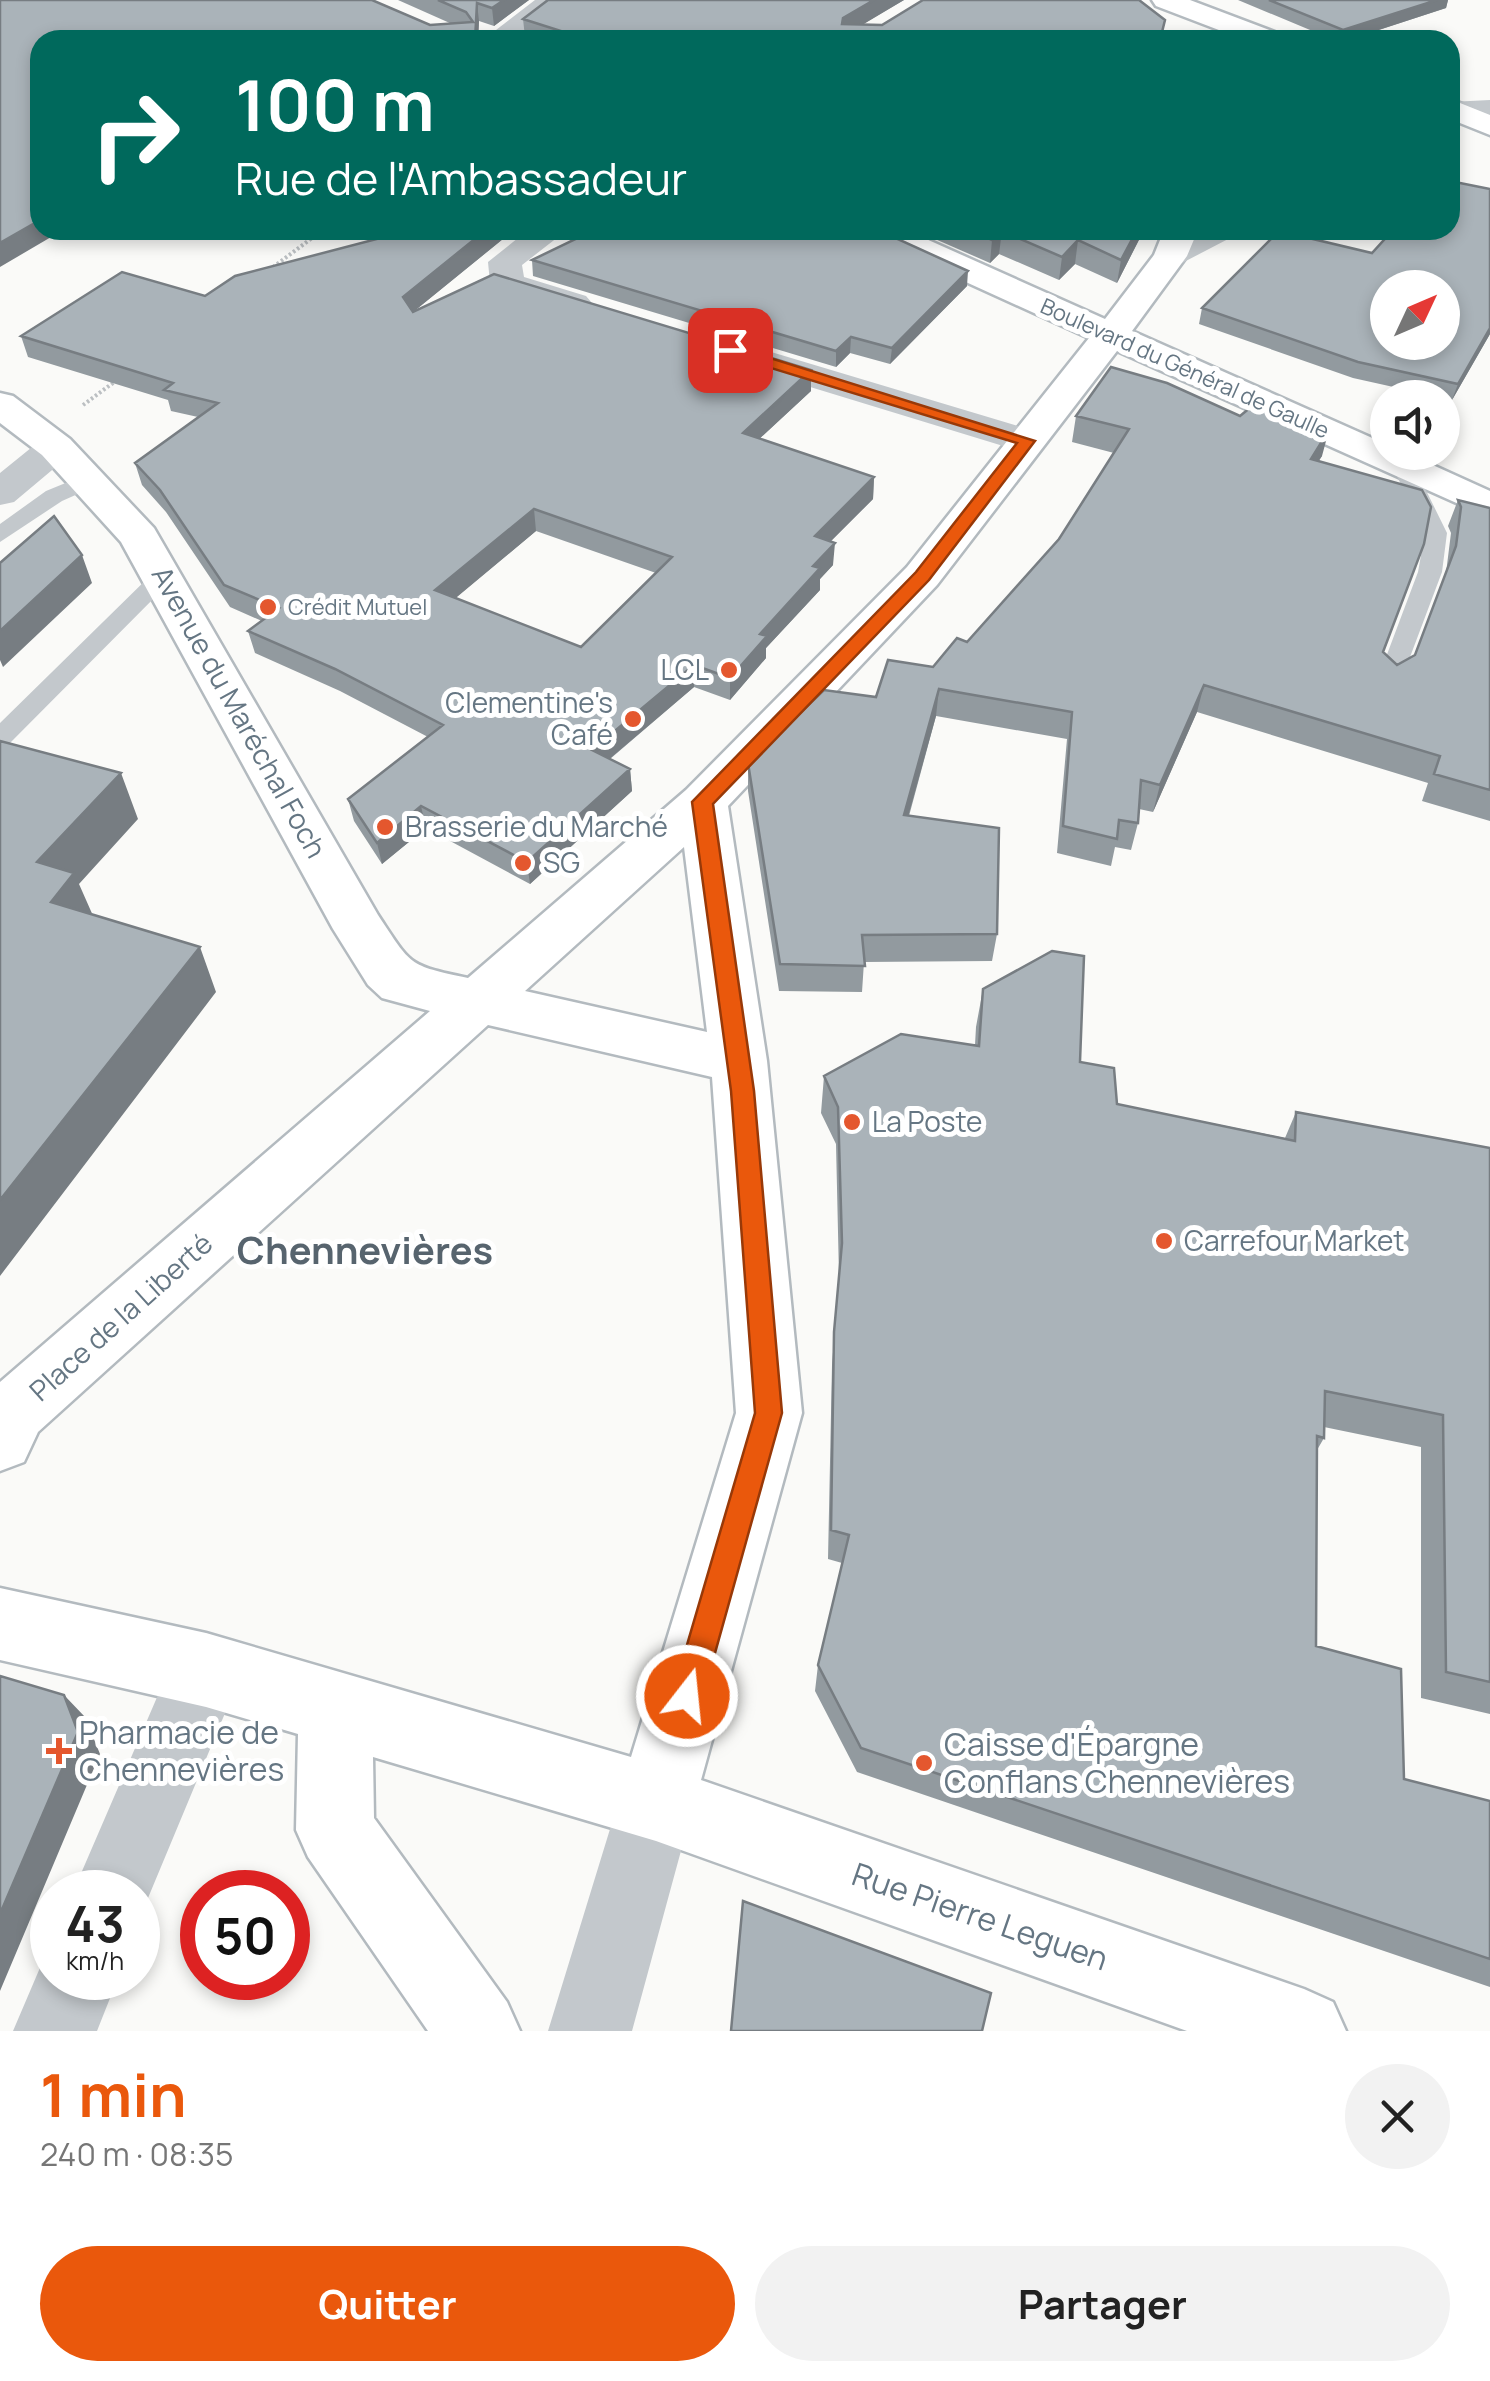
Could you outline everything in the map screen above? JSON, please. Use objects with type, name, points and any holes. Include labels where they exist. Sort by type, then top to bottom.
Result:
[{"type":"main road","points":[[1165,0],[1207,28]]},
{"type":"main road","points":[[1460,113],[1490,126]]},
{"type":"main road","name":"Boulevard du Général de Gaulle","points":[[901,240],[1370,451]]},
{"type":"main road","name":"Place de la Liberté","points":[[0,1440],[15,1411],[702,802],[922,576],[1112,335],[1175,243]]},
{"type":"main road","name":"Avenue du Maréchal Foch","points":[[0,404],[90,480],[140,536],[386,971],[400,984],[476,1001]]},
{"type":"main road","name":"Boulevard du Général de Gaulle","points":[[1412,470],[1490,506]]},
{"type":"main road","points":[[0,1624],[206,1670],[656,1803],[769,1413],[739,1061],[702,802]]},
{"type":"main road","points":[[476,1001],[739,1061]]},
{"type":"main road","points":[[336,1708],[335,1830],[478,2031]]},
{"type":"main road","name":"Rue Pierre Leguen","points":[[656,1803],[1304,2031]]},
{"type":"street","points":[[512,30],[554,0]]},
{"type":"street","points":[[1460,110],[1490,109]]},
{"type":"street","points":[[536,240],[505,262],[508,283],[600,311]]},
{"type":"street","points":[[712,345],[1027,441]]},
{"type":"street","points":[[0,492],[48,441]]},
{"type":"street","points":[[122,1870],[206,1670]]},
{"type":"street","points":[[590,2031],[656,1803]]},
{"type":"street","points":[[55,2031],[68,2000]]},
{"type":"lane","points":[[1389,681],[1430,572],[1436,534],[1405,470]]},
{"type":"lane","points":[[0,535],[54,496],[90,480]]},
{"type":"lane","points":[[0,738],[164,575]]},
{"type":"path","points":[[260,276],[309,240]]},
{"type":"path","points":[[48,441],[120,378]]},
{"type":"building","points":[[0,0],[372,0],[430,25],[473,22],[466,12],[438,0],[504,0],[492,8],[477,3],[476,30],[30,30],[30,226],[0,243]]},
{"type":"building","points":[[548,0],[874,0],[843,18],[842,24],[882,25],[923,0],[1139,0],[1165,20],[1162,30],[558,30],[523,19]]},
{"type":"building","points":[[1269,0],[1437,0],[1343,30]]},
{"type":"building","points":[[1460,183],[1490,189],[1490,328],[1460,380],[1440,380],[1358,362],[1202,308],[1270,240],[1317,240],[1372,253],[1384,240],[1460,240]]},
{"type":"building","points":[[373,240],[474,240],[403,297],[413,312],[494,274],[811,370],[743,433],[874,477],[815,536],[835,543],[813,566],[820,568],[760,634],[767,636],[730,678],[694,665],[592,750],[630,769],[527,862],[421,806],[377,843],[348,799],[443,725],[335,669],[248,631],[279,608],[224,585],[160,490],[135,463],[218,403],[164,390],[173,383],[21,336],[122,272],[205,296],[235,276]],"holes":[[[534,509],[672,557],[581,647],[435,590]]]},
{"type":"building","points":[[573,240],[900,240],[968,271],[892,348],[851,337],[836,351],[532,260]]},
{"type":"building","points":[[1023,240],[1078,240],[1062,257]]},
{"type":"building","points":[[1078,240],[1132,240],[1121,260]]},
{"type":"building","points":[[1111,367],[1167,383],[1240,416],[1251,407],[1329,430],[1311,459],[1422,490],[1431,507],[1424,544],[1383,652],[1397,665],[1415,655],[1456,546],[1461,507],[1458,500],[1490,508],[1490,790],[1434,774],[1440,756],[1204,685],[1160,785],[1141,780],[1138,823],[1119,820],[1117,839],[1063,826],[1072,712],[939,689],[904,815],[999,828],[997,934],[862,935],[865,966],[780,964],[748,763],[824,690],[876,697],[888,660],[933,667],[957,638],[967,642],[1059,539],[1129,429],[1076,416]]},
{"type":"building","points":[[54,516],[82,555],[0,631],[0,563]]},
{"type":"building","points":[[0,741],[121,773],[37,862],[74,873],[51,902],[200,947],[0,1200]]},
{"type":"building","points":[[1052,951],[1084,956],[1080,1062],[1114,1068],[1117,1104],[1295,1141],[1296,1112],[1490,1148],[1490,1682],[1446,1672],[1443,1415],[1325,1391],[1324,1438],[1317,1436],[1316,1646],[1401,1669],[1404,1779],[1490,1801],[1490,1959],[861,1748],[818,1665],[849,1535],[831,1530],[834,1332],[842,1243],[838,1107],[824,1076],[901,1034],[979,1046],[983,989]]},
{"type":"building","points":[[0,1676],[64,1695],[78,1732],[0,1914]]},
{"type":"building","points":[[743,1901],[991,1993],[982,2031],[731,2031]]},
{"type":"place","name":"Crédit Mutuel","points":[[268,607]]},
{"type":"place","name":"LCL","points":[[729,670]]},
{"type":"place","name":"Clementine's Café","points":[[633,719]]},
{"type":"place","name":"Brasserie du Marché","points":[[385,827]]},
{"type":"place","name":"SG","points":[[523,863]]},
{"type":"place","name":"La Poste","points":[[852,1122]]},
{"type":"place","name":"Carrefour Market","points":[[1164,1241]]},
{"type":"place","name":"Pharmacie de Chennevières","points":[[59,1751]]},
{"type":"place","name":"Caisse d'Épargne Conflans Chennevières","points":[[924,1763]]},
{"type":"district","name":"Chennevières","points":[[365,1251]]},
{"type":"route","points":[[687,1696],[769,1413],[742,1091],[702,802],[922,576],[1027,441],[730,350]]}]
